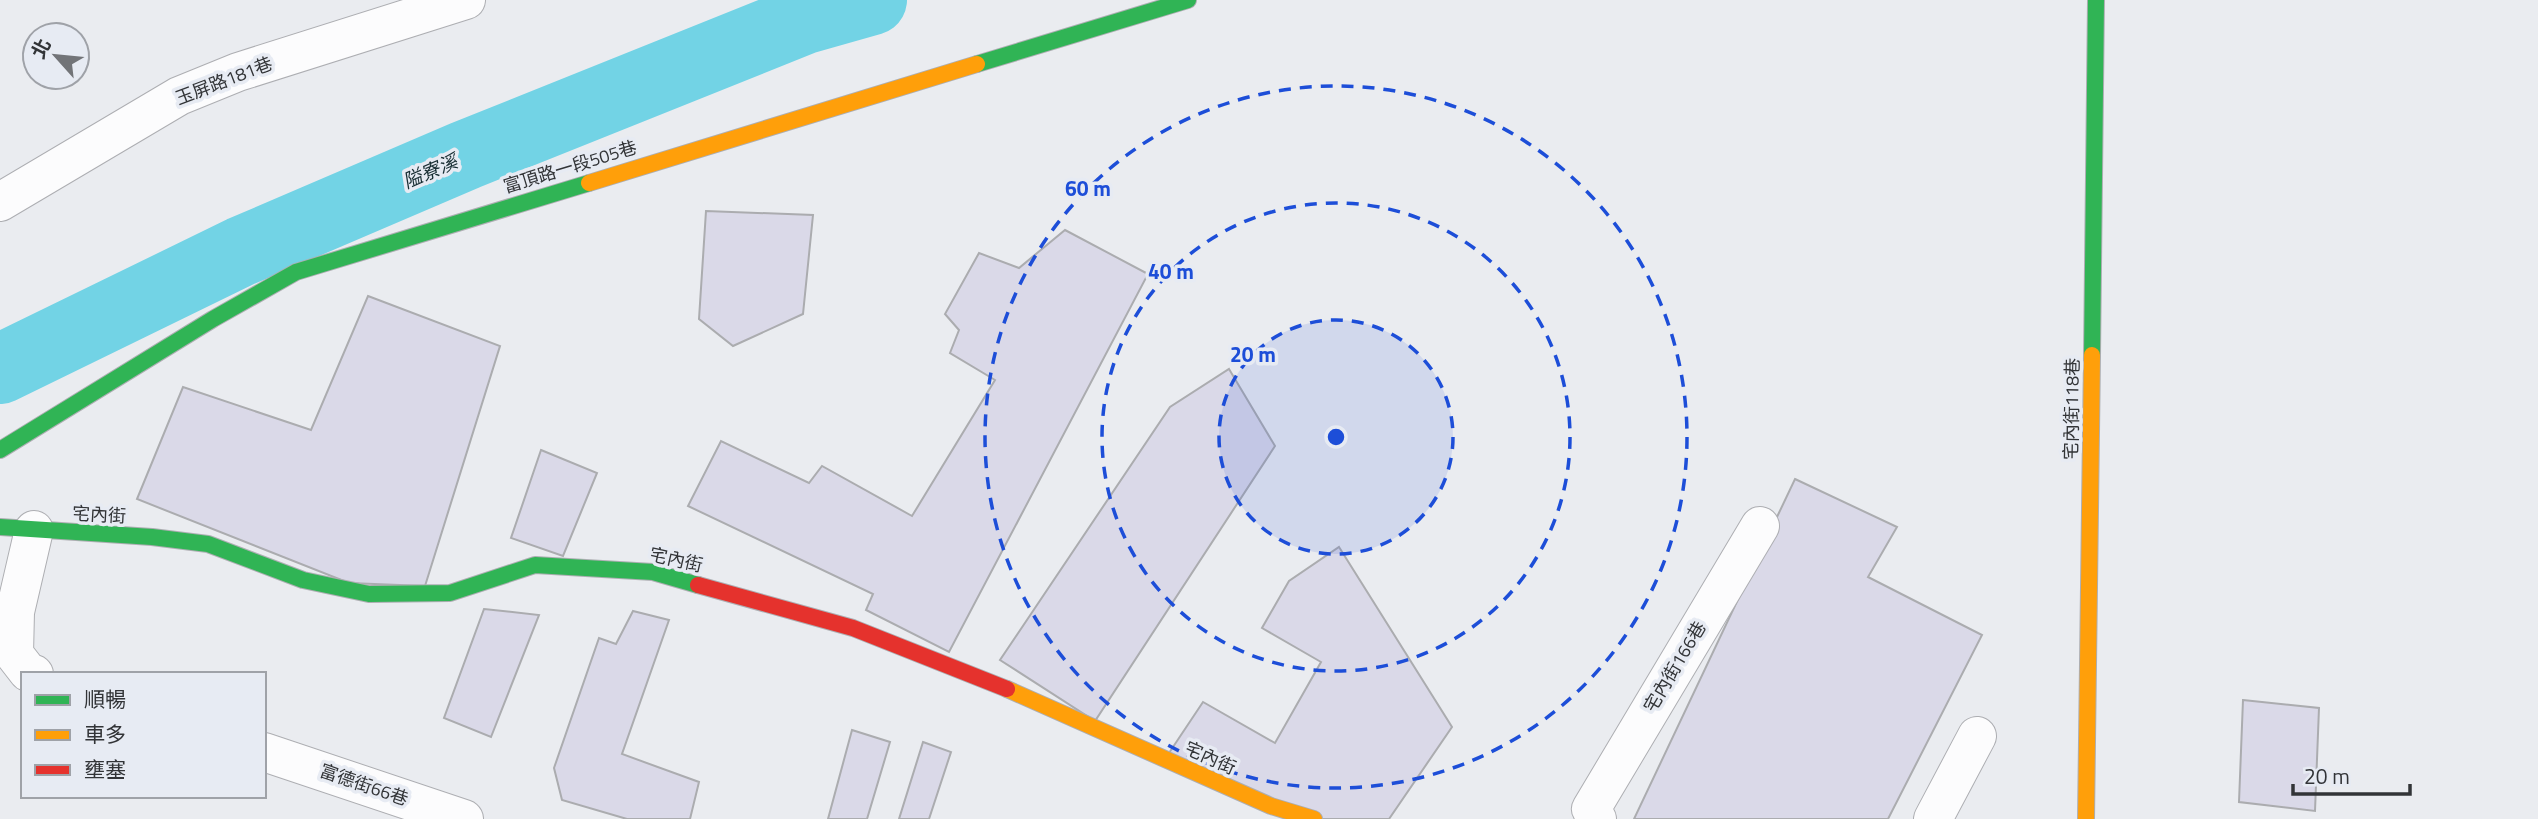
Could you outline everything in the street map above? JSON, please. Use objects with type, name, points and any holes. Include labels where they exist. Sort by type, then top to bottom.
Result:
[{"type":"street","name":"玉屏路181巷","points":[[0,202],[179,96],[238,72],[466,0]]},
{"type":"street","name":"富頂路一段505巷","points":[[0,450],[213,319],[296,272],[1188,0]]},
{"type":"street","name":"宅內街118巷","points":[[2086,819],[2096,0]]},
{"type":"street","name":"宅內街166巷","points":[[1594,814],[1760,526]]},
{"type":"street","points":[[17,529],[13,654],[28,672]]},
{"type":"street","name":"宅內街","points":[[17,529],[152,537],[208,544],[303,580],[369,594],[450,593],[535,565],[653,572],[853,628],[1028,698],[1271,806],[1314,819]]},
{"type":"street","points":[[1933,819],[1977,736]]},
{"type":"street","name":"富德街66巷","points":[[266,753],[464,819]]},
{"type":"building","points":[[706,211],[813,215],[803,314],[733,346],[699,319]]},
{"type":"building","points":[[1065,230],[1148,274],[949,652],[866,610],[873,594],[688,506],[721,441],[809,483],[822,466],[912,516],[995,380],[950,353],[959,330],[945,314],[979,253],[1019,268]]},
{"type":"building","points":[[368,296],[500,346],[425,586],[349,583],[137,499],[183,387],[311,430]]},
{"type":"building","points":[[1229,369],[1275,446],[1095,721],[1000,660],[1170,407]]},
{"type":"building","points":[[541,450],[597,473],[563,556],[511,538]]},
{"type":"building","points":[[1795,479],[1897,527],[1868,577],[1982,635],[1888,819],[1634,819]]},
{"type":"building","points":[[1339,547],[1452,727],[1389,819],[1315,819],[1165,759],[1203,702],[1275,743],[1321,662],[1262,628],[1289,581]]},
{"type":"building","points":[[484,609],[539,615],[491,737],[444,718]]},
{"type":"building","points":[[633,611],[669,620],[622,754],[699,782],[690,819],[627,819],[562,800],[554,768],[599,638],[616,644]]},
{"type":"building","points":[[2243,700],[2319,708],[2315,811],[2239,802]]},
{"type":"building","points":[[852,730],[890,742],[867,819],[828,819]]},
{"type":"building","points":[[923,742],[951,752],[929,819],[899,819]]},
{"type":"waterway","name":"隘寮溪","points":[[0,369],[242,251],[466,155],[805,19],[872,0]]},
{"type":"traffic: fast","points":[[977,64],[1188,0]]},
{"type":"traffic: fast","points":[[2092,355],[2096,0]]},
{"type":"traffic: fast","points":[[0,450],[213,319],[296,272],[589,183]]},
{"type":"traffic: fast","points":[[0,527],[152,537],[208,544],[303,580],[369,594],[450,593],[535,565],[653,572],[698,585]]},
{"type":"traffic: slow","points":[[589,183],[977,64]]},
{"type":"traffic: slow","points":[[2086,819],[2092,355]]},
{"type":"traffic: slow","points":[[1007,689],[1271,806],[1314,819]]},
{"type":"traffic: jam","points":[[698,585],[853,628],[1007,689]]}]
